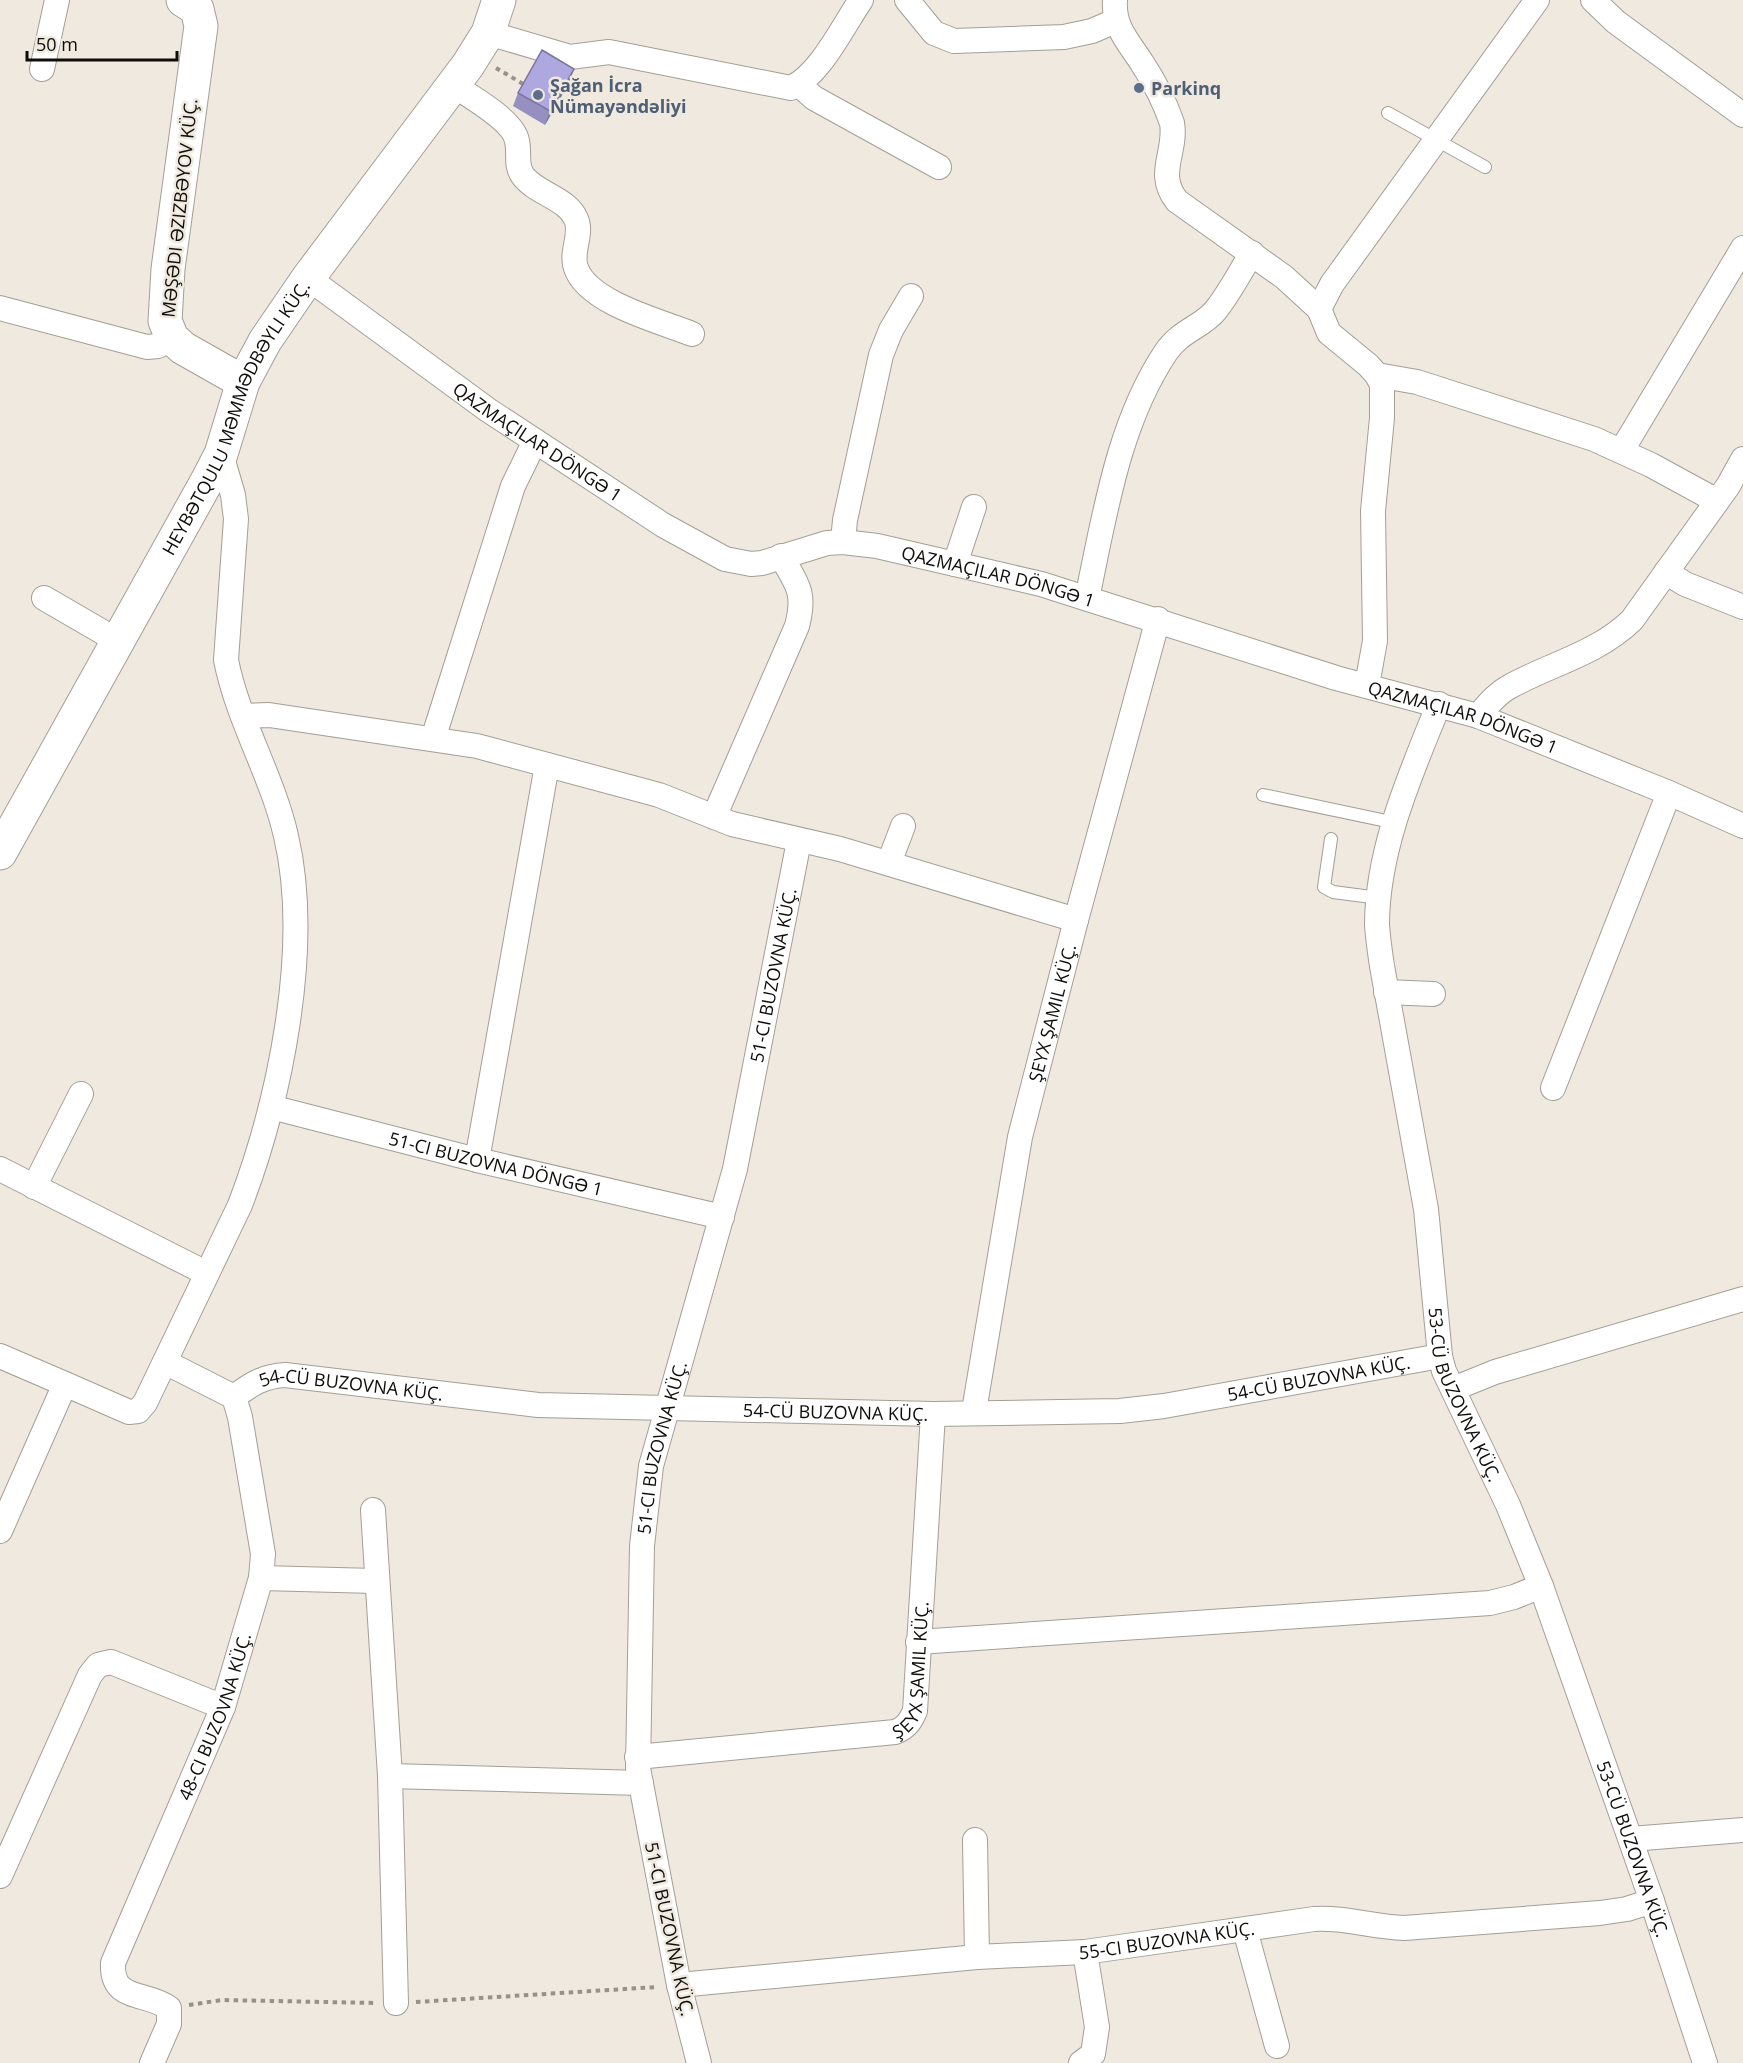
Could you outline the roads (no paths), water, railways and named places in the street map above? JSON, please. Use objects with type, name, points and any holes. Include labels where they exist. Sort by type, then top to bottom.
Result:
[{"type":"street","points":[[42,69],[57,0]]},
{"type":"street","name":"MƏŞƏDI ƏZIZBƏYOV KÜÇ.","points":[[183,0],[197,9],[201,26],[168,269],[165,321],[172,338],[196,357],[243,382]]},
{"type":"street","name":"HEYBƏTQULU MƏMMƏDBƏYLI KÜÇ.","points":[[0,853],[221,454],[243,382],[265,341],[308,278],[481,45],[499,0]]},
{"type":"street","points":[[481,45],[570,57],[609,52],[780,87],[798,84],[815,69],[861,0]]},
{"type":"street","points":[[907,0],[934,33],[954,41],[1064,37],[1086,33],[1115,10],[1124,40],[1142,63],[1172,123],[1173,132],[1166,175],[1171,193],[1177,201],[1284,277],[1319,309],[1329,333],[1377,375],[1382,385],[1383,402],[1373,511],[1375,641],[1366,685]]},
{"type":"street","points":[[1319,309],[1332,284],[1537,0]]},
{"type":"street","points":[[1593,0],[1617,22],[1743,115]]},
{"type":"street","points":[[798,84],[814,98],[939,167]]},
{"type":"street","points":[[453,85],[506,123],[517,141],[518,161],[524,177],[569,208],[576,218],[578,226],[574,258],[582,279],[602,297],[620,306],[692,334]]},
{"type":"street","points":[[1622,450],[1743,248]]},
{"type":"street","points":[[1087,598],[1115,473],[1137,403],[1168,350],[1180,336],[1215,311],[1252,253]]},
{"type":"street","points":[[308,278],[437,374],[535,441],[663,525],[725,559],[751,564],[843,542],[877,546],[1041,584],[1158,619],[1336,678],[1478,716],[1669,793],[1743,826]]},
{"type":"street","points":[[843,542],[844,520],[882,355],[891,330],[911,296]]},
{"type":"street","points":[[0,309],[147,347],[158,346],[172,338]]},
{"type":"street","points":[[1377,375],[1417,381],[1622,450],[1717,501]]},
{"type":"street","points":[[433,739],[513,486],[535,441]]},
{"type":"street","points":[[0,1356],[129,1412],[138,1411],[146,1403],[244,1195],[270,1107],[292,980],[295,905],[286,835],[266,770],[230,683],[226,660],[236,519],[233,495],[221,454]]},
{"type":"street","points":[[1478,716],[1508,688],[1596,647],[1618,633],[1632,620],[1717,501],[1743,459]]},
{"type":"street","points":[[955,564],[974,507]]},
{"type":"street","points":[[714,817],[797,626],[803,604],[801,591],[781,556]]},
{"type":"street","points":[[1666,572],[1685,584],[1743,607]]},
{"type":"street","points":[[44,598],[118,641]]},
{"type":"street","name":"ŞEYX ŞAMIL KÜÇ.","points":[[974,1411],[1020,1137],[1158,619]]},
{"type":"street","name":"53-CÜ BUZOVNA KÜÇ.","points":[[1439,704],[1407,784],[1396,823],[1379,898],[1377,926],[1386,992],[1426,1209],[1440,1356],[1453,1389],[1508,1505],[1541,1587],[1631,1839],[1705,2063]]},
{"type":"street","points":[[243,716],[270,715],[477,747],[659,795],[714,817],[889,863],[1076,920]]},
{"type":"street","points":[[477,1160],[547,765]]},
{"type":"street","points":[[1553,1088],[1669,793]]},
{"type":"street","points":[[889,863],[903,826]]},
{"type":"street","name":"51-CI BUZOVNA KÜÇ.","points":[[699,2063],[679,1985],[637,1757],[644,1510],[651,1466],[738,1158],[800,841]]},
{"type":"street","points":[[1386,992],[1433,994]]},
{"type":"street","points":[[34,1187],[81,1094]]},
{"type":"street","name":"51-CI BUZOVNA DÖNGƏ 1","points":[[270,1107],[477,1160],[722,1217]]},
{"type":"street","points":[[0,1168],[206,1273]]},
{"type":"street","points":[[1453,1389],[1495,1372],[1743,1299]]},
{"type":"street","name":"54-CÜ BUZOVNA KÜÇ.","points":[[234,1396],[252,1383],[270,1376],[285,1375],[528,1404],[933,1414],[974,1411],[1120,1411],[1164,1406],[1440,1356]]},
{"type":"street","points":[[165,1362],[234,1396]]},
{"type":"street","points":[[0,1531],[65,1384]]},
{"type":"street","name":"48-CI BUZOVNA KÜÇ.","points":[[152,2063],[169,2024],[169,2008],[154,2000],[131,1995],[118,1986],[112,1978],[112,1963],[223,1707],[261,1578],[263,1554],[240,1417],[234,1396]]},
{"type":"street","name":"ŞEYX ŞAMIL KÜÇ.","points":[[637,1757],[895,1732],[904,1728],[915,1711],[933,1414]]},
{"type":"street","points":[[373,1510],[375,1581],[390,1776],[396,2003]]},
{"type":"street","points":[[261,1578],[375,1581]]},
{"type":"street","points":[[918,1642],[1490,1603],[1541,1587]]},
{"type":"street","points":[[0,1876],[90,1675],[98,1665],[111,1662],[223,1707]]},
{"type":"street","points":[[390,1776],[640,1783]]},
{"type":"street","points":[[1631,1839],[1743,1830]]},
{"type":"street","points":[[975,1840],[977,1957]]},
{"type":"street","name":"55-CI BUZOVNA KÜÇ.","points":[[679,1985],[977,1957],[1085,1952],[1330,1918],[1384,1928],[1404,1928],[1599,1913],[1627,1909],[1652,1901]]},
{"type":"street","points":[[1245,1930],[1277,2046]]},
{"type":"street","points":[[1085,1952],[1097,2027],[1090,2060]]},
{"type":"lane","points":[[1388,113],[1485,167]]},
{"type":"lane","points":[[1263,795],[1396,823]]},
{"type":"lane","points":[[1331,839],[1324,887],[1333,892],[1379,898]]},
{"type":"place","name":"Parkinq","points":[[1139,88]]},
{"type":"place","name":"Şağan İcra Nümayəndəliyi","points":[[538,95]]}]
